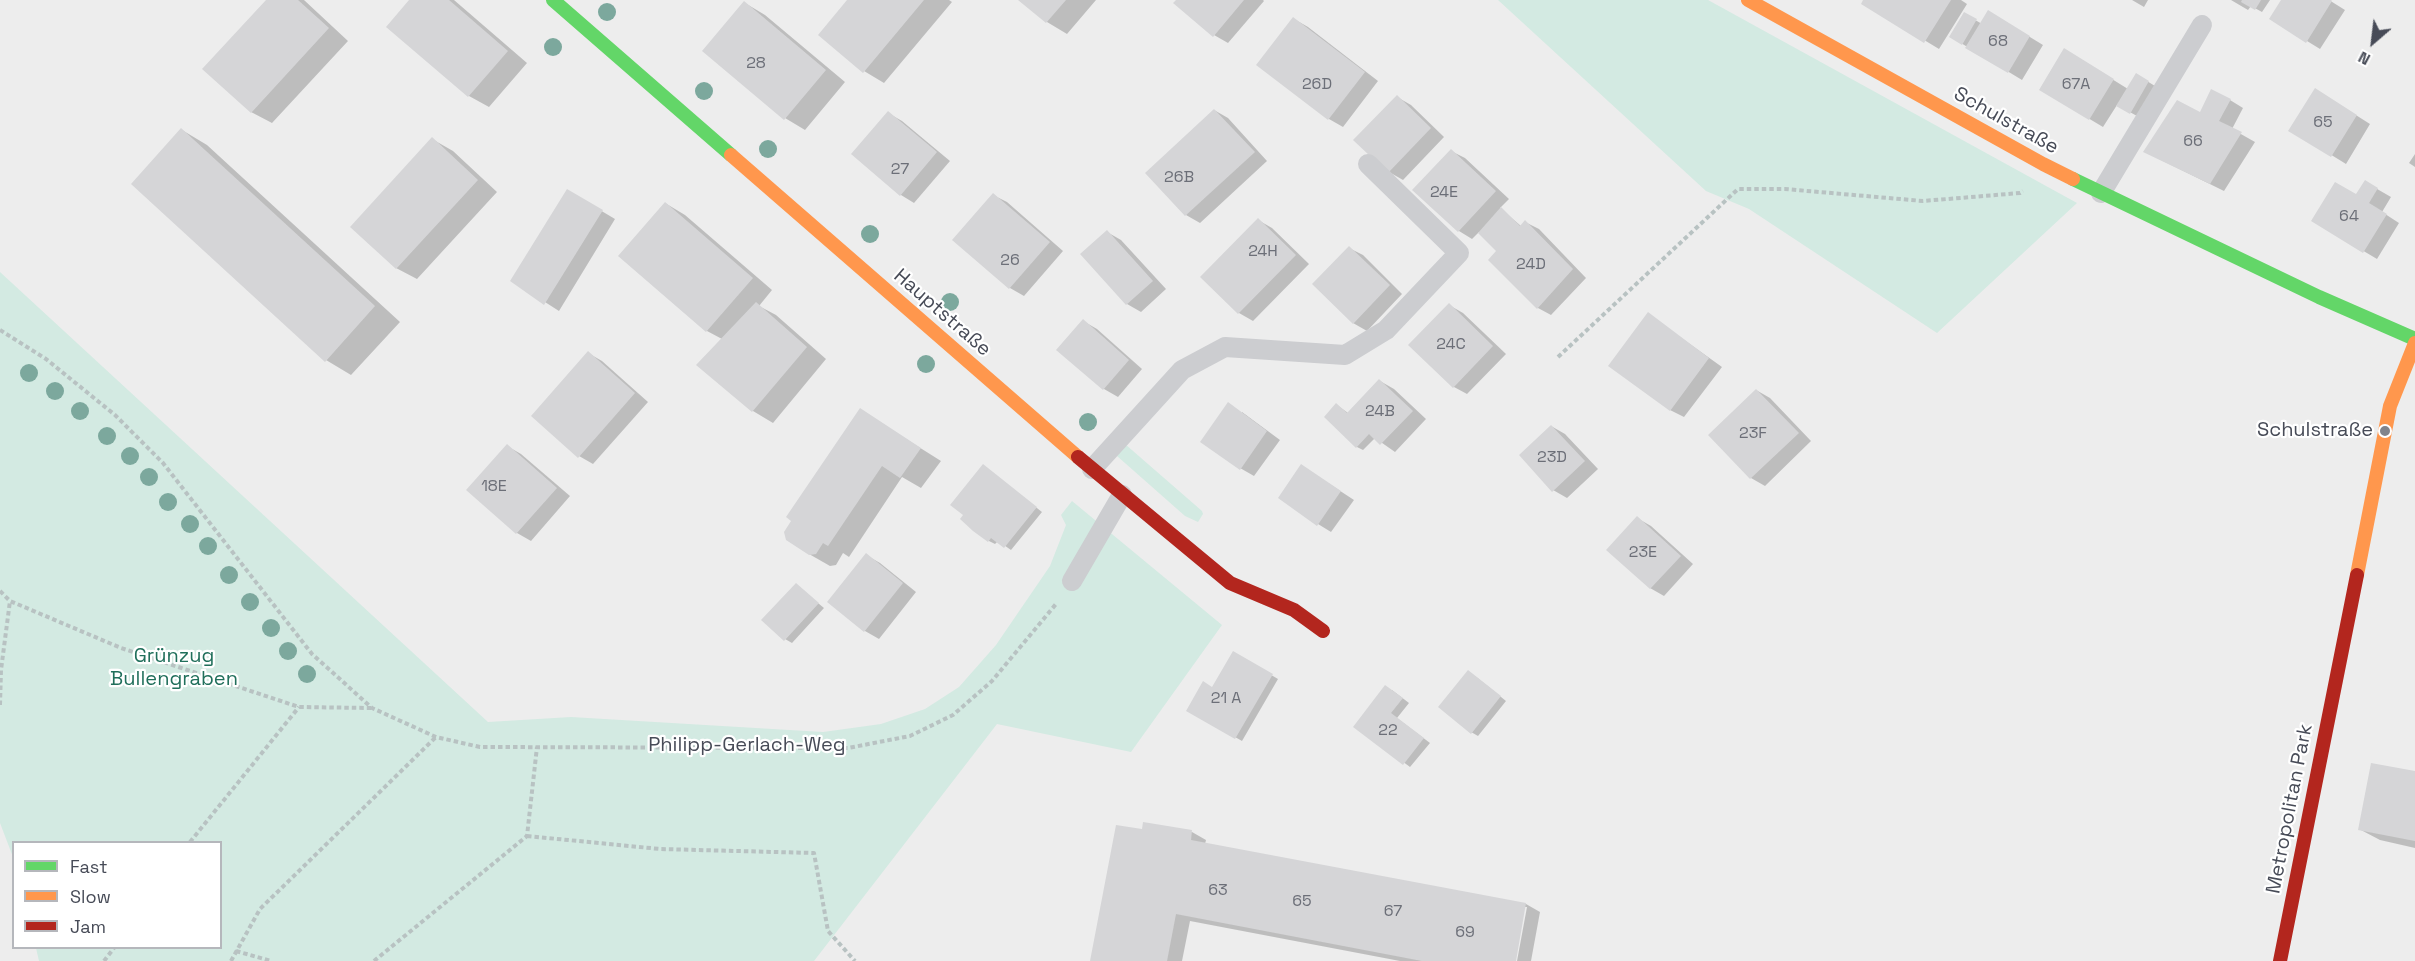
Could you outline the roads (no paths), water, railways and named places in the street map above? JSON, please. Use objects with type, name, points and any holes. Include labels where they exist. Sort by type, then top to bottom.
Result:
[{"type":"street","name":"Hauptstraße","points":[[553,0],[1122,495],[1230,583],[1294,610],[1323,631]]},
{"type":"street","name":"Schulstraße","points":[[1748,0],[2043,164],[2415,341],[2390,406],[2339,665]]},
{"type":"street","name":"Metropolitan Park","points":[[2280,961],[2339,665]]},
{"type":"lane","points":[[2101,193],[2202,25]]},
{"type":"lane","points":[[1092,469],[1182,370],[1225,347],[1344,355],[1386,330],[1459,253],[1368,164]]},
{"type":"lane","points":[[1072,581],[1122,495]]},
{"type":"place","name":"Schulstraße","points":[[2385,431]]},
{"type":"park label","name":"Grünzug Bullengraben","points":[[174,668]]}]
